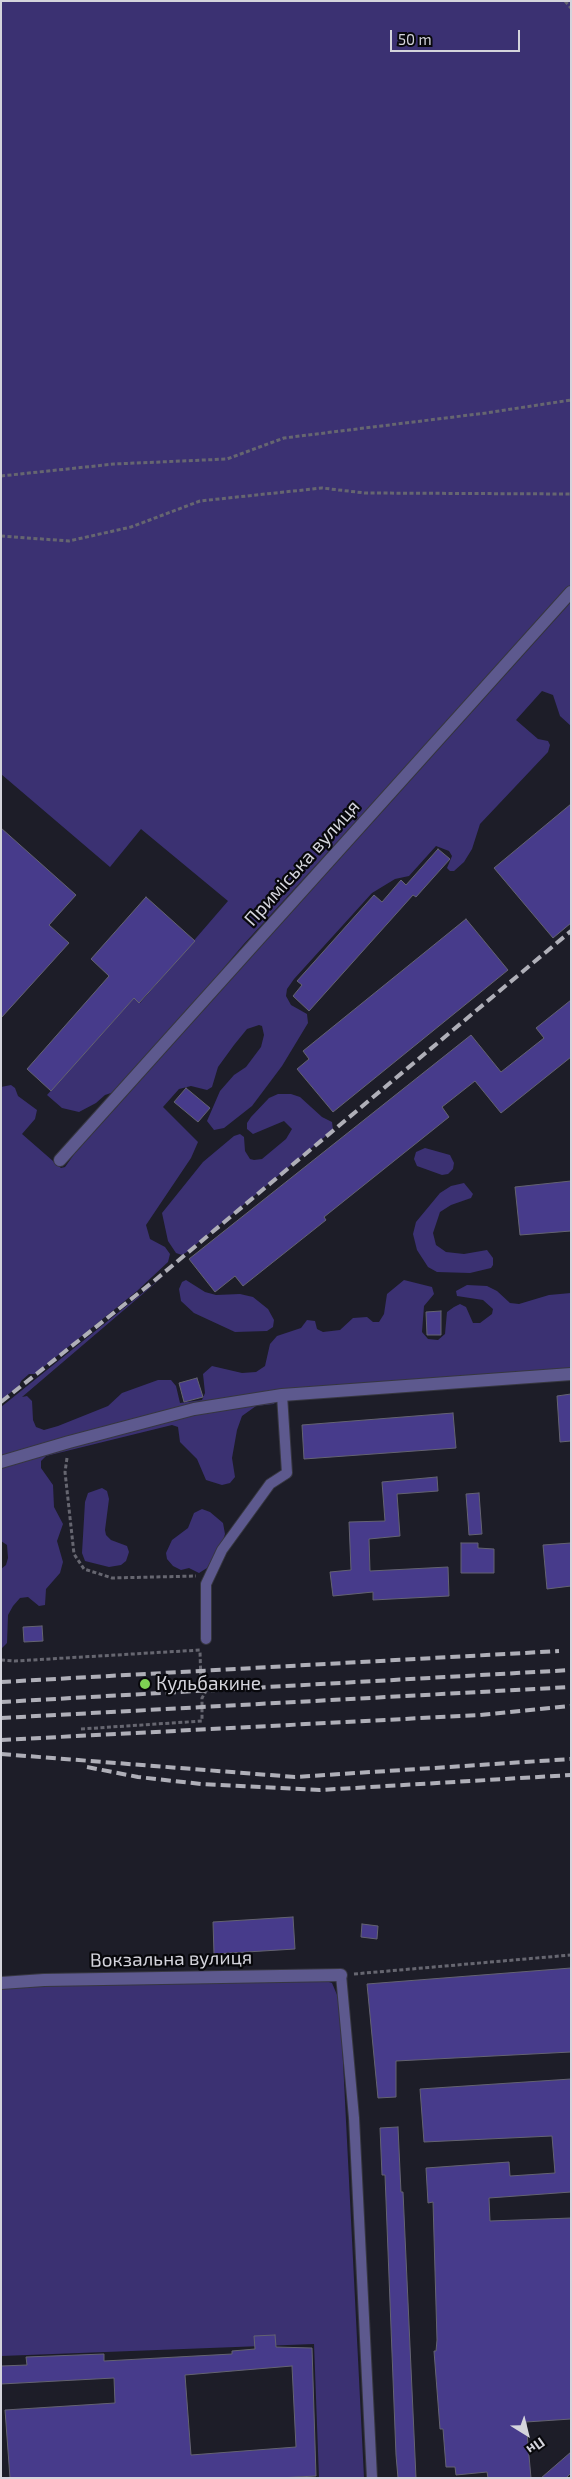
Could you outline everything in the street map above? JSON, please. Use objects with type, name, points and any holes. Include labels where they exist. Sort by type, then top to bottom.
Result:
[{"type":"street","name":"Приміська вулиця","points":[[60,1160],[571,592]]},
{"type":"street","points":[[1,1462],[194,1409],[282,1395],[571,1374]]},
{"type":"street","name":"Вокзальна вулиця","points":[[1,1983],[54,1980],[341,1975]]},
{"type":"lane","points":[[206,1639],[206,1584],[222,1550],[270,1484],[287,1473],[282,1395]]},
{"type":"lane","points":[[341,1975],[354,2118],[372,2478]]},
{"type":"path","points":[[565,1],[571,8]]},
{"type":"path","points":[[1,476],[114,464],[227,458],[284,438],[486,413],[571,400]]},
{"type":"path","points":[[1,536],[69,541],[131,527],[200,501],[322,488],[365,493],[571,494]]},
{"type":"path","points":[[69,1442],[65,1472],[74,1554],[84,1569],[112,1578],[210,1576]]},
{"type":"path","points":[[1,1660],[14,1662],[200,1650],[207,1649],[206,1639]]},
{"type":"path","points":[[81,1729],[202,1721],[202,1698],[206,1690],[201,1685],[200,1650]]},
{"type":"path","points":[[341,1975],[571,1955]]},
{"type":"shaded area","points":[[1,1],[571,1],[571,586],[243,945],[120,1090],[105,1095],[96,1103],[79,1112],[62,1108],[47,1095],[134,998],[140,1003],[228,901],[141,829],[110,867],[1,774]]},
{"type":"shaded area","points":[[571,602],[571,726],[560,716],[553,695],[542,691],[516,720],[538,739],[548,741],[550,745],[548,752],[480,824],[472,849],[464,862],[454,871],[450,871],[447,868],[452,856],[449,851],[436,846],[409,876],[395,879],[372,893],[294,979],[287,989],[286,996],[291,1005],[307,1014],[308,1023],[282,1066],[252,1106],[224,1128],[214,1130],[207,1121],[220,1091],[234,1075],[246,1067],[261,1047],[264,1035],[262,1026],[259,1025],[247,1029],[234,1045],[218,1067],[212,1087],[207,1090],[191,1086],[179,1089],[163,1107],[198,1142],[191,1158],[146,1225],[150,1239],[165,1247],[170,1254],[168,1262],[137,1291],[35,1374],[29,1374],[21,1381],[19,1386],[1,1400],[1,1087],[11,1085],[15,1088],[18,1096],[37,1110],[35,1119],[22,1134],[61,1168],[65,1167],[75,1153]]},
{"type":"shaded area","points":[[278,1094],[291,1094],[300,1097],[322,1117],[332,1122],[333,1130],[187,1252],[182,1255],[176,1253],[168,1241],[162,1213],[203,1162],[234,1136],[240,1134],[244,1137],[245,1151],[250,1159],[254,1160],[262,1159],[286,1139],[292,1129],[284,1121],[253,1134],[247,1129],[247,1123],[251,1117],[269,1098]]},
{"type":"shaded area","points":[[425,1148],[450,1155],[454,1163],[453,1169],[448,1174],[442,1175],[417,1166],[414,1159],[416,1152]]},
{"type":"shaded area","points":[[464,1183],[473,1194],[471,1198],[451,1205],[440,1212],[433,1233],[436,1245],[446,1252],[464,1254],[487,1250],[493,1258],[493,1265],[491,1268],[470,1273],[437,1272],[428,1267],[417,1250],[413,1234],[416,1222],[440,1193],[451,1186]]},
{"type":"shaded area","points":[[165,1275],[22,1397],[27,1396],[32,1401],[33,1420],[36,1427],[44,1430],[58,1426],[108,1406],[122,1393],[158,1380],[171,1380],[176,1386],[180,1403],[202,1400],[205,1393],[203,1374],[212,1366],[242,1373],[256,1372],[265,1366],[270,1344],[277,1336],[301,1328],[307,1320],[315,1321],[317,1329],[323,1332],[340,1330],[353,1318],[367,1317],[373,1322],[379,1322],[384,1314],[387,1294],[404,1280],[432,1287],[434,1294],[424,1306],[422,1332],[428,1339],[438,1340],[445,1334],[447,1312],[460,1304],[466,1307],[473,1323],[480,1323],[492,1314],[493,1309],[483,1300],[457,1296],[456,1291],[467,1285],[487,1286],[497,1291],[510,1303],[519,1304],[549,1295],[571,1293],[571,1370],[276,1398],[274,1404],[256,1406],[242,1416],[237,1430],[232,1458],[235,1477],[230,1483],[222,1485],[206,1480],[197,1459],[180,1442],[178,1427],[172,1425],[46,1456],[41,1461],[41,1468],[53,1485],[54,1507],[63,1524],[57,1541],[63,1562],[60,1573],[46,1589],[45,1605],[39,1606],[28,1597],[20,1598],[13,1606],[8,1615],[7,1643],[1,1649],[1,1569],[6,1565],[8,1558],[7,1545],[1,1541],[1,1407]]},
{"type":"shaded area","points":[[186,1280],[205,1292],[216,1295],[240,1294],[253,1297],[268,1309],[274,1320],[273,1327],[267,1331],[235,1332],[194,1313],[181,1301],[179,1289],[182,1282]]},
{"type":"shaded area","points":[[102,1488],[107,1491],[109,1499],[106,1535],[111,1540],[127,1546],[129,1552],[126,1561],[121,1565],[109,1567],[85,1561],[82,1553],[85,1502],[88,1493]]},
{"type":"shaded area","points":[[202,1509],[210,1512],[223,1523],[225,1534],[222,1543],[207,1568],[199,1573],[189,1568],[181,1570],[173,1566],[167,1559],[166,1553],[172,1540],[188,1528],[194,1513]]},
{"type":"shaded area","points":[[326,1981],[332,1983],[340,2002],[364,2478],[319,2478],[314,2344],[1,2356],[1,1988],[44,1984]]},
{"type":"building","points":[[571,804],[571,923],[553,938],[494,868]]},
{"type":"building","points":[[1,828],[76,895],[49,925],[69,943],[1,1018]]},
{"type":"building","points":[[438,849],[450,859],[416,897],[413,895],[309,1011],[293,996],[302,985],[297,981],[374,895],[382,902],[401,880],[406,885]]},
{"type":"building","points":[[146,897],[195,941],[139,1003],[134,998],[51,1091],[27,1069],[109,976],[91,959]]},
{"type":"building","points":[[466,919],[508,970],[333,1112],[297,1069],[309,1059],[303,1051]]},
{"type":"building","points":[[571,1000],[571,1057],[501,1113],[475,1081],[442,1107],[449,1117],[324,1217],[326,1220],[243,1286],[235,1276],[215,1292],[189,1259],[471,1035],[501,1072],[544,1038],[536,1028]]},
{"type":"building","points":[[186,1088],[210,1108],[198,1122],[174,1102]]},
{"type":"building","points":[[571,1181],[571,1231],[520,1235],[515,1187]]},
{"type":"building","points":[[441,1311],[441,1335],[427,1335],[426,1312]]},
{"type":"building","points":[[197,1378],[203,1397],[184,1402],[179,1383]]},
{"type":"building","points":[[571,1394],[571,1441],[560,1442],[557,1396]]},
{"type":"building","points":[[453,1413],[456,1448],[304,1459],[302,1425]]},
{"type":"building","points":[[437,1477],[438,1491],[397,1494],[400,1536],[369,1539],[370,1571],[448,1567],[449,1596],[373,1600],[373,1592],[333,1596],[330,1572],[351,1570],[349,1522],[385,1521],[382,1482]]},
{"type":"building","points":[[479,1493],[482,1534],[469,1535],[466,1494]]},
{"type":"building","points":[[461,1543],[478,1543],[478,1548],[494,1549],[494,1573],[461,1573]]},
{"type":"building","points":[[571,1543],[571,1586],[547,1589],[543,1545]]},
{"type":"building","points":[[42,1626],[43,1641],[24,1642],[23,1627]]},
{"type":"building","points":[[293,1917],[295,1949],[214,1954],[213,1922]]},
{"type":"building","points":[[362,1924],[378,1926],[377,1939],[361,1937]]},
{"type":"building","points":[[571,1968],[571,2052],[396,2061],[396,2097],[378,2098],[367,1984]]},
{"type":"building","points":[[571,2079],[571,2192],[489,2198],[490,2221],[571,2218],[571,2419],[526,2422],[531,2478],[488,2478],[487,2472],[456,2475],[455,2467],[446,2467],[443,2429],[440,2429],[434,2351],[436,2351],[437,2340],[433,2202],[428,2203],[426,2168],[509,2162],[510,2176],[555,2173],[552,2136],[424,2142],[420,2089]]},
{"type":"building","points":[[398,2127],[401,2192],[403,2192],[416,2478],[398,2478],[396,2455],[385,2175],[382,2175],[380,2128]]},
{"type":"building","points":[[275,2335],[276,2347],[312,2348],[316,2476],[278,2478],[10,2478],[5,2410],[115,2403],[114,2378],[1,2384],[1,2366],[27,2365],[26,2357],[104,2354],[104,2361],[232,2354],[232,2351],[255,2349],[254,2336]],"holes":[[[292,2366],[296,2447],[191,2455],[185,2375]]]},
{"type":"building","points":[[571,2452],[571,2473],[566,2478],[541,2478]]},
{"type":"railway","points":[[1,1402],[154,1281],[571,931]]},
{"type":"railway","points":[[1,1682],[559,1651]]},
{"type":"railway","points":[[1,1702],[571,1670]]},
{"type":"railway","points":[[1,1718],[571,1687]]},
{"type":"railway","points":[[1,1740],[480,1715],[571,1706]]},
{"type":"railway","points":[[1,1754],[295,1777],[571,1759]]},
{"type":"railway","points":[[87,1767],[138,1777],[201,1784],[320,1790],[571,1775]]},
{"type":"place","name":"Кульбакине","points":[[145,1684]]}]
